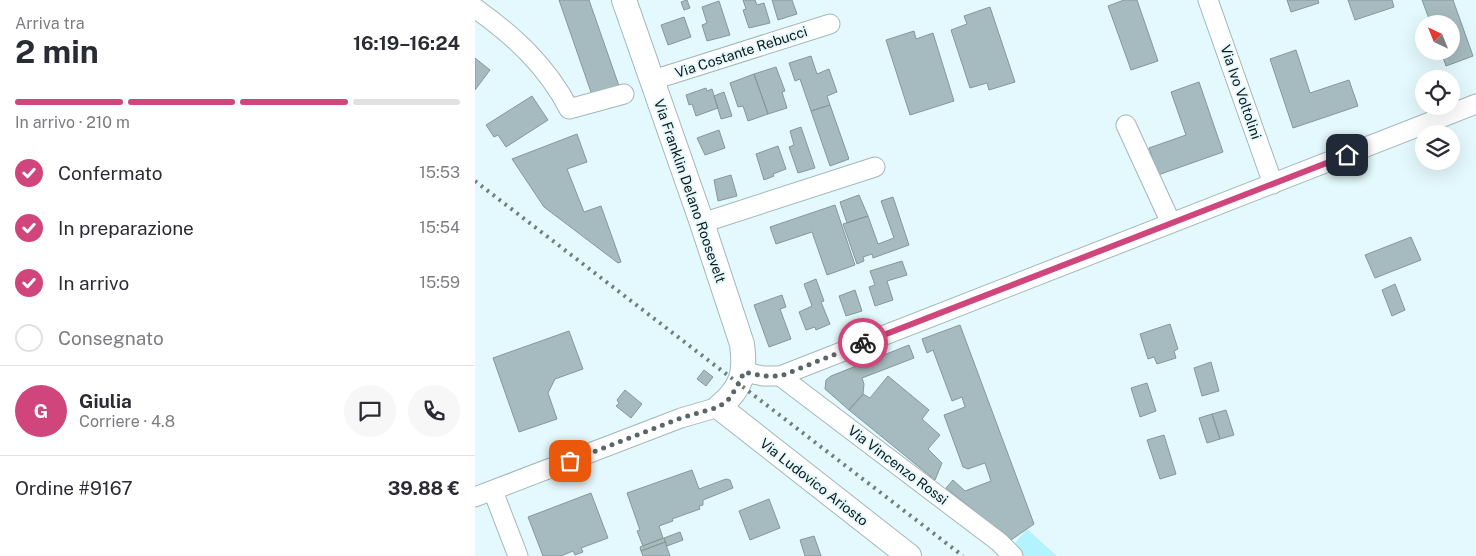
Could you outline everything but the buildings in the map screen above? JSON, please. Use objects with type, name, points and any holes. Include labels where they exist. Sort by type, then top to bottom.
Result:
[{"type":"main road","name":"Via Franklin Delano Roosevelt","points":[[624,0],[742,344],[741,377]]},
{"type":"main road","points":[[719,407],[730,398],[741,377]]},
{"type":"main road","name":"Via Ludovico Ariosto","points":[[719,407],[909,556]]},
{"type":"street","name":"Via Ivo Voltolini","points":[[1208,0],[1273,184]]},
{"type":"street","points":[[475,8],[532,54],[560,90],[569,109],[624,94]]},
{"type":"street","name":"Via Costante Rebucci","points":[[653,80],[830,24]]},
{"type":"street","points":[[741,377],[781,376],[1476,104]]},
{"type":"street","points":[[1126,125],[1171,224]]},
{"type":"street","points":[[702,223],[875,167]]},
{"type":"street","name":"Via Vincenzo Rossi","points":[[781,376],[991,536],[1013,556]]},
{"type":"street","points":[[475,497],[681,418],[719,407]]},
{"type":"street","points":[[493,491],[518,556]]},
{"type":"shaded area","points":[[1027,529],[1057,556],[1015,556],[1008,551]]},
{"type":"railway","points":[[475,181],[963,556]]},
{"type":"way so far","points":[[570,461],[681,418],[719,407],[730,398],[744,372],[763,376],[781,376],[863,343]]},
{"type":"route","points":[[863,343],[1347,155]]}]
